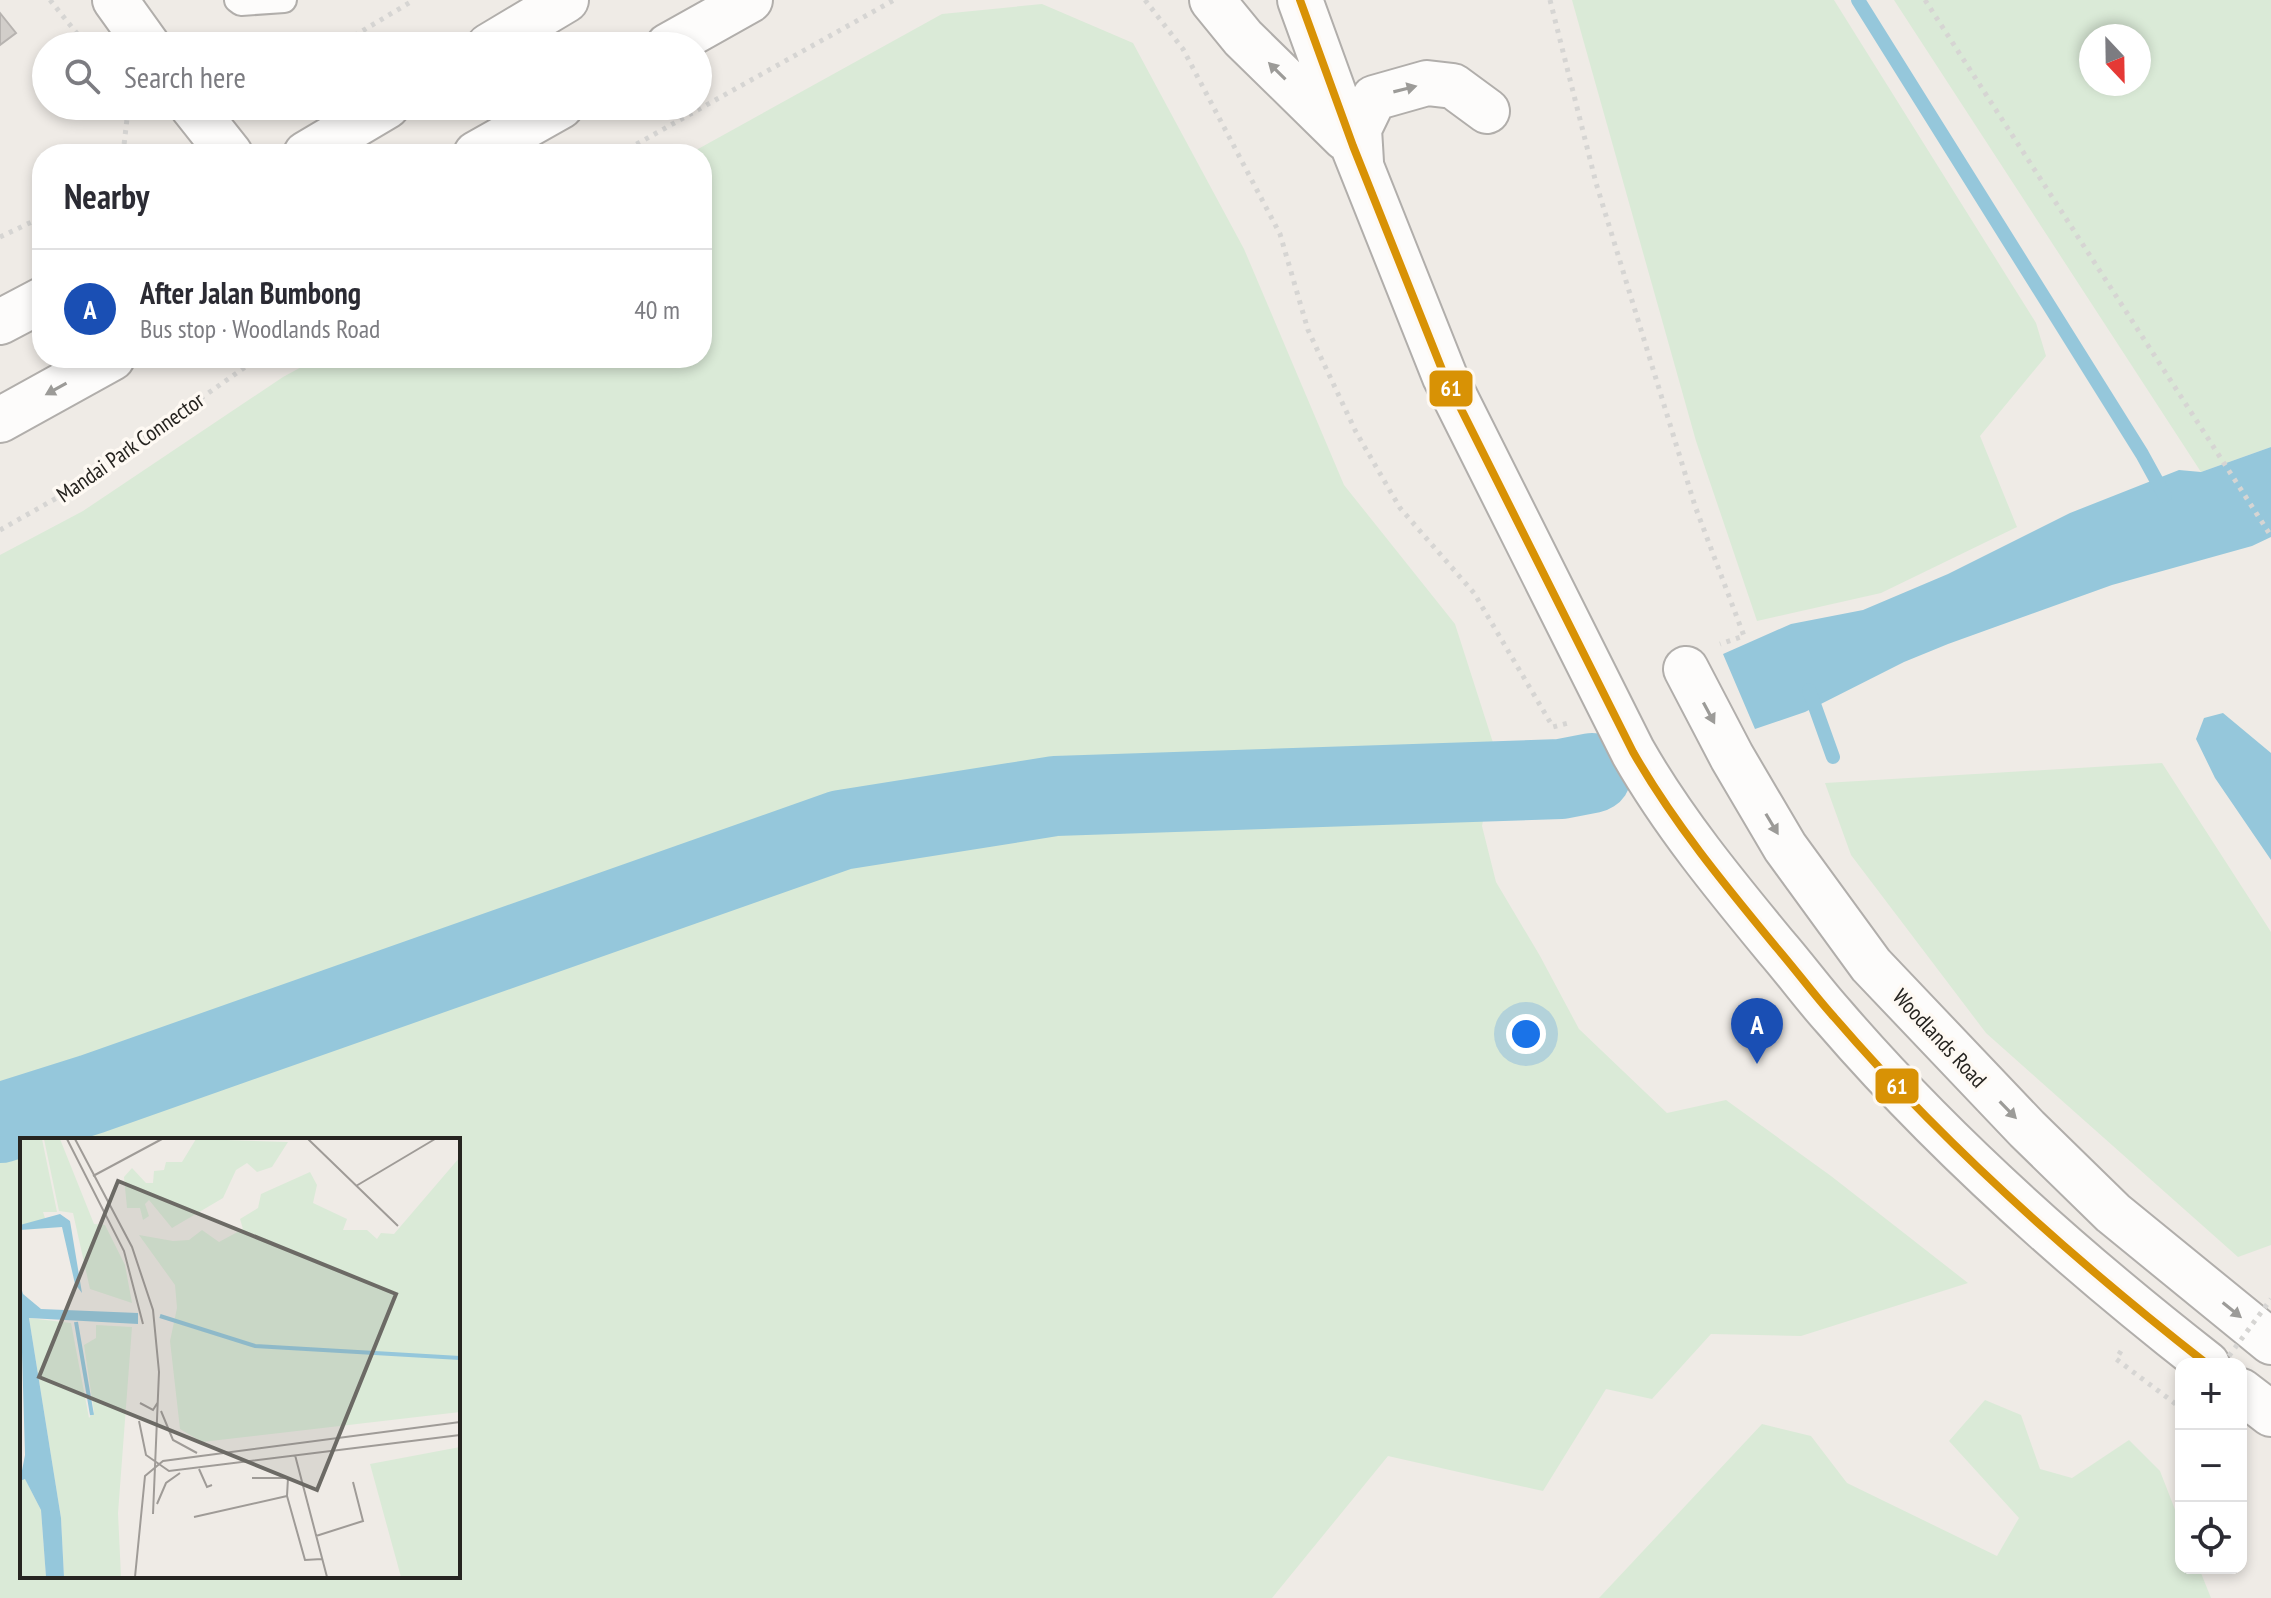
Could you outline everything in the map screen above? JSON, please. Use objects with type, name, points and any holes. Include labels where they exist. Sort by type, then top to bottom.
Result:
[{"type":"main road","points":[[115,0],[138,32]]},
{"type":"main road","points":[[512,32],[566,0]]},
{"type":"main road","points":[[693,32],[750,0]]},
{"type":"main road","points":[[1212,0],[1243,38],[1357,157]]},
{"type":"main road","points":[[1300,0],[1357,157],[1445,377],[1595,712],[1719,878],[1834,1018],[1904,1093],[1987,1176],[2076,1257],[2200,1358]]},
{"type":"main road","points":[[1357,157],[1359,129],[1374,98],[1427,83],[1453,86],[1487,111]]},
{"type":"main road","points":[[203,120],[222,144]]},
{"type":"main road","points":[[323,144],[363,120]]},
{"type":"main road","points":[[494,144],[536,120]]},
{"type":"main road","points":[[0,322],[32,305]]},
{"type":"main road","points":[[0,420],[94,368]]},
{"type":"main road","name":"Woodlands Road","points":[[1686,669],[1732,757],[1785,847],[1871,965],[2027,1129],[2113,1213],[2271,1342]]},
{"type":"main road","points":[[2247,1396],[2271,1414]]},
{"type":"lane","points":[[237,0],[241,3],[284,0]]},
{"type":"path","points":[[50,0],[76,32]]},
{"type":"path","points":[[360,32],[414,0]]},
{"type":"path","points":[[712,102],[894,0]]},
{"type":"path","points":[[1145,0],[1183,49],[1280,234],[1308,330],[1356,432],[1400,508],[1474,593],[1553,727],[1595,712]]},
{"type":"path","points":[[1550,0],[1596,183],[1695,506],[1744,636]]},
{"type":"path","points":[[1925,0],[2271,536]]},
{"type":"path","points":[[124,144],[127,120]]},
{"type":"path","points":[[637,144],[680,120]]},
{"type":"path","points":[[0,237],[32,222]]},
{"type":"path","name":"Mandai Park Connector","points":[[0,530],[69,491],[244,368]]},
{"type":"path","points":[[2227,1358],[2271,1299]]},
{"type":"path","points":[[2116,1359],[2175,1403]]},
{"type":"green space","points":[[1572,0],[1834,0],[2036,323],[2046,356],[1980,436],[2017,527],[1881,593],[1757,621],[1696,441]]},
{"type":"green space","points":[[1894,0],[2271,0],[2271,447],[2201,472]]},
{"type":"green space","points":[[1042,4],[1133,43],[1244,249],[1344,485],[1455,624],[1496,752],[1482,826],[1496,882],[1579,1029],[1667,1113],[1726,1100],[1831,1176],[1968,1283],[1801,1336],[1711,1334],[1652,1399],[1606,1389],[1543,1491],[1388,1456],[1272,1598],[0,1598],[0,555],[83,511],[300,368],[712,368],[712,144],[707,144],[942,14]]},
{"type":"green space","points":[[2162,763],[2271,932],[2271,1245],[2238,1257],[1986,1033],[1851,855],[1825,783]]},
{"type":"green space","points":[[1985,1400],[2021,1415],[2040,1469],[2072,1478],[2129,1440],[2160,1471],[2175,1510],[2175,1574],[2201,1574],[2211,1598],[1599,1598],[1762,1424],[1811,1436],[1847,1483],[1997,1556],[2019,1518],[1949,1441]]},
{"type":"water","points":[[2271,447],[2271,537],[2252,546],[2112,585],[1948,644],[1904,662],[1805,712],[1755,729],[1723,654],[1791,624],[1863,610],[1948,574],[2070,513],[2179,470],[2201,472]]},
{"type":"water","points":[[2223,713],[2271,753],[2271,860],[2215,778],[2196,739],[2204,718]]},
{"type":"building","points":[[0,13],[16,33],[0,45]]},
{"type":"waterway","points":[[1858,0],[2142,454],[2165,496]]},
{"type":"waterway","points":[[1809,690],[1833,757]]},
{"type":"waterway","points":[[0,1123],[92,1094],[841,830],[1055,796],[1561,779],[1592,773]]},
{"type":"transit line","name":"61","points":[[1300,0],[1353,146],[1445,377],[1633,752],[1665,803],[1718,876],[1819,1000],[1920,1111],[2060,1243],[2200,1358]]},
{"type":"place","name":"After Jalan Bumbong","points":[[1757,1064]]}]
